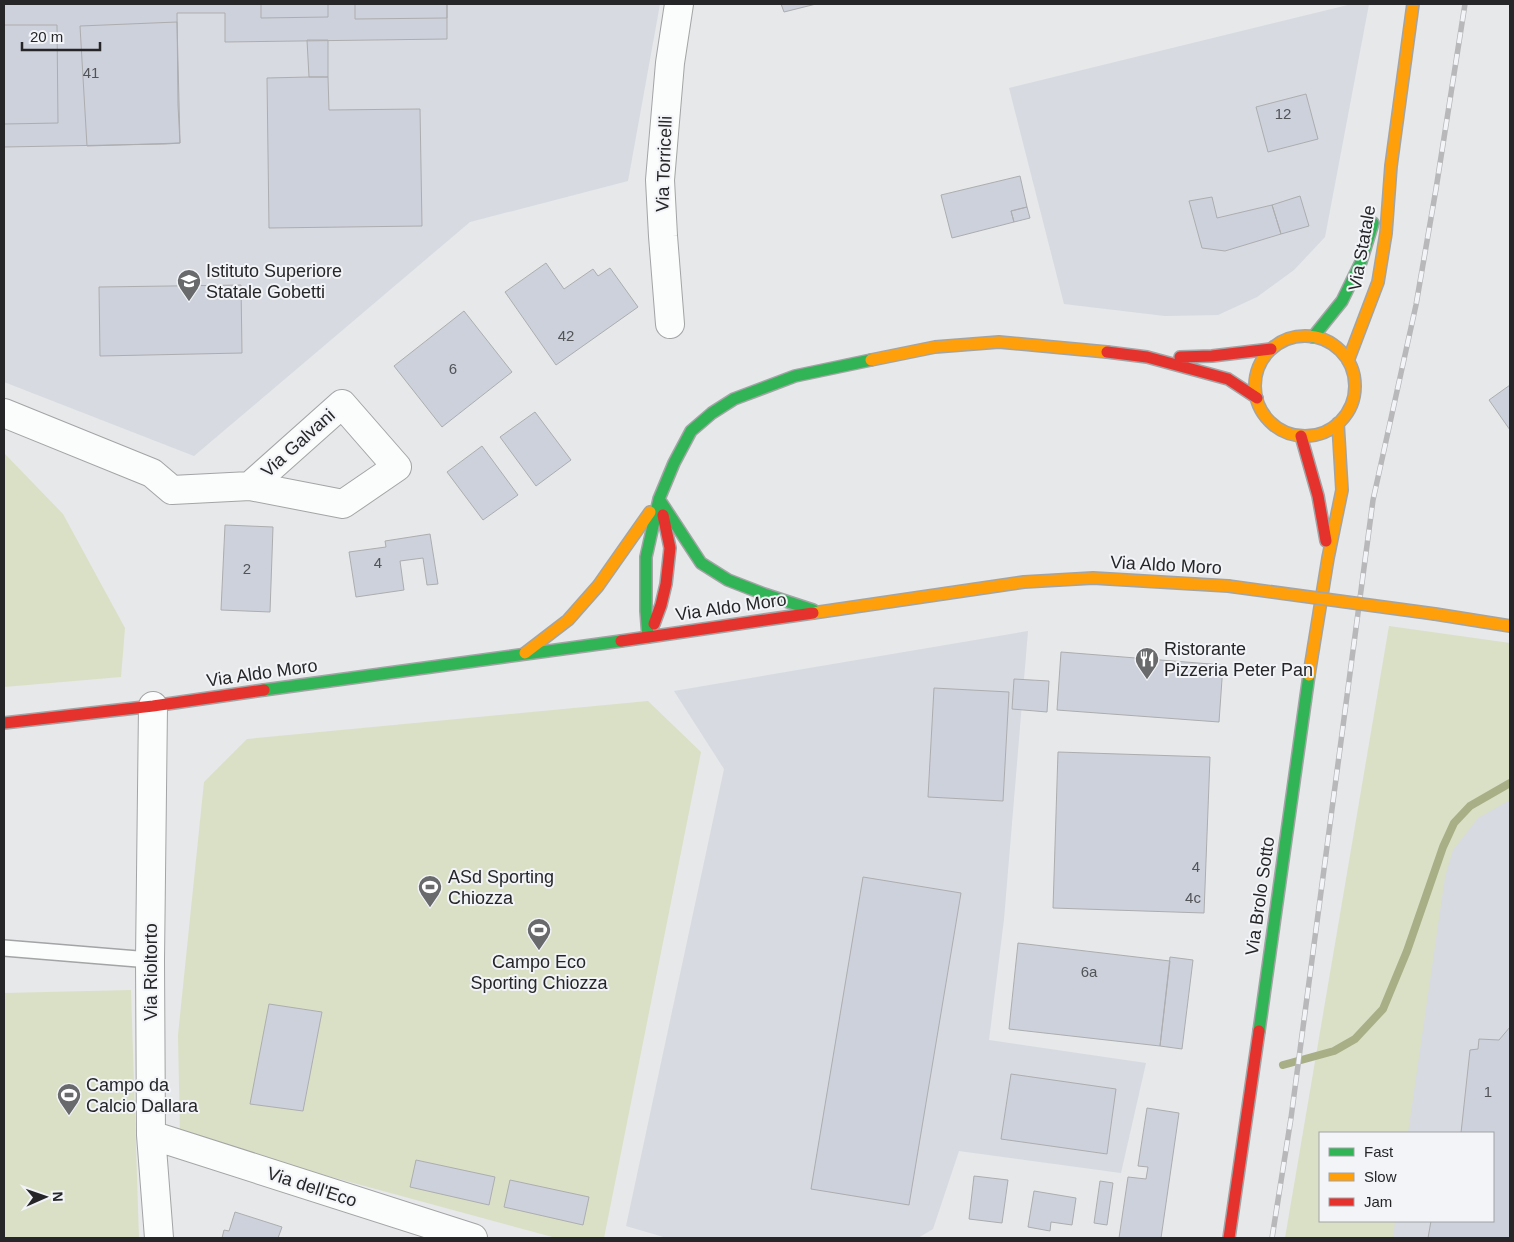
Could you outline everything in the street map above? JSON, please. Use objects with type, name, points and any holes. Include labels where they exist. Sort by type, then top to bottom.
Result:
[{"type":"main road","name":"Via Statale","points":[[1348,361],[1378,282],[1386,233],[1391,166],[1413,4]]},
{"type":"main road","name":"Via Statale","points":[[1313,337],[1342,301],[1361,262],[1391,166]]},
{"type":"main road","points":[[1313,337],[1327,341],[1339,350],[1348,361],[1354,374],[1355,387],[1353,401],[1347,413],[1338,423],[1321,433],[1301,436],[1289,433],[1273,424],[1262,410],[1257,398],[1257,372],[1263,360],[1280,343],[1290,338],[1313,337]]},
{"type":"main road","name":"Via Aldo Moro","points":[[648,637],[646,557],[659,499],[674,463],[691,431],[712,413],[734,399],[795,376],[935,347],[999,342],[1086,349],[1146,357],[1228,379],[1257,398]]},
{"type":"main road","name":"Via Aldo Moro","points":[[1146,357],[1212,356],[1271,350]]},
{"type":"main road","name":"Via Brolo Sotto","points":[[1229,1238],[1304,711],[1328,558],[1342,490],[1338,423]]},
{"type":"main road","name":"Via Brolo Sotto","points":[[1301,436],[1318,496],[1328,558]]},
{"type":"main road","name":"Via Aldo Moro","points":[[659,499],[701,563],[728,580],[819,612]]},
{"type":"main road","name":"Via Aldo Moro","points":[[648,637],[661,605],[666,584],[670,548],[659,499]]},
{"type":"main road","name":"Via Aldo Moro","points":[[524,654],[568,620],[598,586],[659,499]]},
{"type":"main road","name":"Via Aldo Moro","points":[[4,723],[153,706],[1024,582],[1092,578],[1228,586],[1510,626]]},
{"type":"street","name":"Via Torricelli","points":[[670,324],[660,180],[670,63],[679,4]]},
{"type":"street","name":"Via Galvani","points":[[4,413],[152,473],[172,490],[250,486],[343,504],[397,467],[342,404],[250,486]]},
{"type":"street","name":"Via Rioltorto","points":[[153,706],[150,960],[151,1135],[159,1238]]},
{"type":"street","name":"Via dell'Eco","points":[[151,1135],[473,1238]]},
{"type":"lane","points":[[4,948],[150,960]]},
{"type":"shaded area","name":"Istituto Superiore Statale Gobetti","points":[[4,4],[660,4],[628,181],[470,222],[194,456],[4,382]]},
{"type":"shaded area","points":[[1352,4],[1369,4],[1325,237],[1294,270],[1257,297],[1218,315],[1165,316],[1064,304],[1009,88]]},
{"type":"shaded area","points":[[1028,631],[1004,919],[989,1040],[1146,1063],[1121,1173],[959,1151],[933,1229],[918,1238],[667,1238],[626,1226],[724,769],[674,691]]},
{"type":"shaded area","points":[[1404,695],[1510,706],[1510,1238],[1334,1238],[1336,1222],[1494,1222],[1494,1132],[1347,1132]]},
{"type":"green space","points":[[5,454],[63,514],[125,628],[121,677],[4,687]]},
{"type":"green space","points":[[1389,626],[1510,643],[1510,800],[1478,818],[1453,850],[1445,877],[1408,1132],[1319,1132],[1319,1222],[1395,1222],[1393,1238],[1285,1238]]},
{"type":"green space","name":"ASd Sporting Chiozza","points":[[648,701],[701,752],[604,1238],[556,1238],[180,1136],[178,1035],[204,782],[247,739]]},
{"type":"green space","name":"Campo da Calcio Dallara","points":[[131,990],[139,1238],[4,1238],[4,993]]},
{"type":"building","points":[[4,4],[447,4],[447,39],[225,42],[225,13],[177,13],[180,143],[4,147]]},
{"type":"building","points":[[261,4],[328,4],[328,17],[261,18]]},
{"type":"building","points":[[355,4],[447,4],[447,18],[355,19]]},
{"type":"building","points":[[781,4],[816,4],[784,12]]},
{"type":"building","points":[[177,22],[180,143],[87,146],[80,26]]},
{"type":"building","points":[[4,25],[57,25],[58,123],[4,124]]},
{"type":"building","points":[[307,40],[328,40],[328,77],[309,77]]},
{"type":"building","points":[[328,77],[329,110],[420,109],[422,226],[269,228],[267,78]]},
{"type":"building","points":[[1306,94],[1318,139],[1268,152],[1256,107]]},
{"type":"building","points":[[1020,176],[1027,207],[1011,211],[1014,222],[952,238],[941,195]]},
{"type":"building","points":[[1300,196],[1309,226],[1281,234],[1272,205]]},
{"type":"building","points":[[1212,197],[1217,218],[1272,205],[1281,234],[1225,251],[1202,248],[1189,201]]},
{"type":"building","points":[[1027,207],[1030,218],[1014,222],[1011,211]]},
{"type":"building","points":[[546,263],[564,289],[593,269],[598,276],[610,268],[638,307],[556,365],[505,292]]},
{"type":"building","points":[[241,285],[242,353],[100,356],[99,287]]},
{"type":"building","points":[[464,311],[512,372],[442,427],[394,366]]},
{"type":"building","points":[[1510,385],[1510,430],[1489,400]]},
{"type":"building","points":[[535,412],[571,460],[536,486],[500,437]]},
{"type":"building","points":[[482,446],[518,495],[483,520],[447,472]]},
{"type":"building","points":[[225,525],[273,527],[270,612],[221,610]]},
{"type":"building","points":[[430,534],[438,584],[427,585],[423,558],[400,561],[404,590],[356,597],[349,552],[386,547],[385,541]]},
{"type":"building","points":[[1061,652],[1223,665],[1219,722],[1057,710]]},
{"type":"building","points":[[1014,679],[1049,681],[1047,712],[1012,709]]},
{"type":"building","points":[[934,688],[1009,692],[1003,801],[928,797]]},
{"type":"building","points":[[1058,752],[1210,757],[1204,913],[1053,908]]},
{"type":"building","points":[[863,877],[961,893],[909,1205],[811,1189]]},
{"type":"building","points":[[1018,943],[1170,961],[1160,1046],[1009,1029]]},
{"type":"building","points":[[1170,957],[1193,960],[1182,1049],[1160,1046]]},
{"type":"building","points":[[269,1004],[322,1012],[303,1111],[250,1104]]},
{"type":"building","points":[[1510,1027],[1510,1238],[1428,1238],[1431,1222],[1494,1222],[1494,1132],[1461,1132],[1470,1050],[1478,1049],[1479,1039],[1499,1040]]},
{"type":"building","points":[[1011,1074],[1116,1089],[1107,1154],[1001,1139]]},
{"type":"building","points":[[1147,1108],[1179,1113],[1161,1238],[1119,1238],[1128,1177],[1146,1179],[1148,1167],[1138,1166]]},
{"type":"building","points":[[416,1160],[495,1177],[489,1205],[410,1187]]},
{"type":"building","points":[[974,1176],[1008,1180],[1002,1223],[969,1219]]},
{"type":"building","points":[[510,1180],[589,1197],[583,1225],[504,1207]]},
{"type":"building","points":[[1100,1181],[1113,1183],[1107,1225],[1094,1223]]},
{"type":"building","points":[[1034,1191],[1076,1198],[1072,1225],[1051,1222],[1050,1231],[1028,1227]]},
{"type":"building","points":[[235,1212],[282,1227],[278,1238],[222,1238],[224,1230],[229,1231]]},
{"type":"waterway","points":[[1283,1065],[1334,1051],[1355,1039],[1383,1009],[1407,951],[1443,847],[1454,823],[1470,806],[1510,783]]},
{"type":"railway","points":[[1272,1238],[1291,1118],[1373,500],[1416,305],[1465,4]]},
{"type":"traffic: fast","points":[[1313,337],[1342,301],[1361,262],[1373,223]]},
{"type":"traffic: fast","points":[[648,637],[646,557],[659,499],[674,463],[691,431],[712,413],[734,399],[795,376],[871,360]]},
{"type":"traffic: fast","points":[[659,499],[701,563],[728,580],[813,610]]},
{"type":"traffic: fast","points":[[264,690],[621,641]]},
{"type":"traffic: fast","points":[[1259,1031],[1309,675]]},
{"type":"traffic: slow","points":[[1348,361],[1378,282],[1386,233],[1391,166],[1413,4]]},
{"type":"traffic: slow","points":[[1305,336],[1324,340],[1340,351],[1351,367],[1355,386],[1351,405],[1340,421],[1324,432],[1305,436],[1286,432],[1270,421],[1259,405],[1255,386],[1259,367],[1270,351],[1286,340],[1305,336]]},
{"type":"traffic: slow","points":[[871,360],[935,347],[999,342],[1107,352]]},
{"type":"traffic: slow","points":[[1309,675],[1328,558],[1342,490],[1338,423]]},
{"type":"traffic: slow","points":[[525,653],[568,620],[598,586],[650,512]]},
{"type":"traffic: slow","points":[[813,613],[1024,582],[1093,578],[1228,586]]},
{"type":"traffic: slow","points":[[1228,586],[1435,614]]},
{"type":"traffic: slow","points":[[1435,614],[1510,626]]},
{"type":"traffic: jam","points":[[1180,357],[1212,356],[1271,349]]},
{"type":"traffic: jam","points":[[1107,352],[1147,357],[1228,379],[1257,398]]},
{"type":"traffic: jam","points":[[1301,436],[1318,496],[1326,541]]},
{"type":"traffic: jam","points":[[654,624],[666,584],[670,548],[663,515]]},
{"type":"traffic: jam","points":[[621,641],[813,613]]},
{"type":"traffic: jam","points":[[4,723],[153,706],[264,690]]},
{"type":"traffic: jam","points":[[1229,1238],[1259,1031]]},
{"type":"place","name":"Istituto Superiore Statale Gobetti","points":[[189,302]]},
{"type":"place","name":"Ristorante Pizzeria Peter Pan","points":[[1147,680]]},
{"type":"place","name":"ASd Sporting Chiozza","points":[[430,908]]},
{"type":"place","name":"Campo Eco Sporting Chiozza","points":[[539,951]]},
{"type":"place","name":"Campo da Calcio Dallara","points":[[69,1116]]}]
